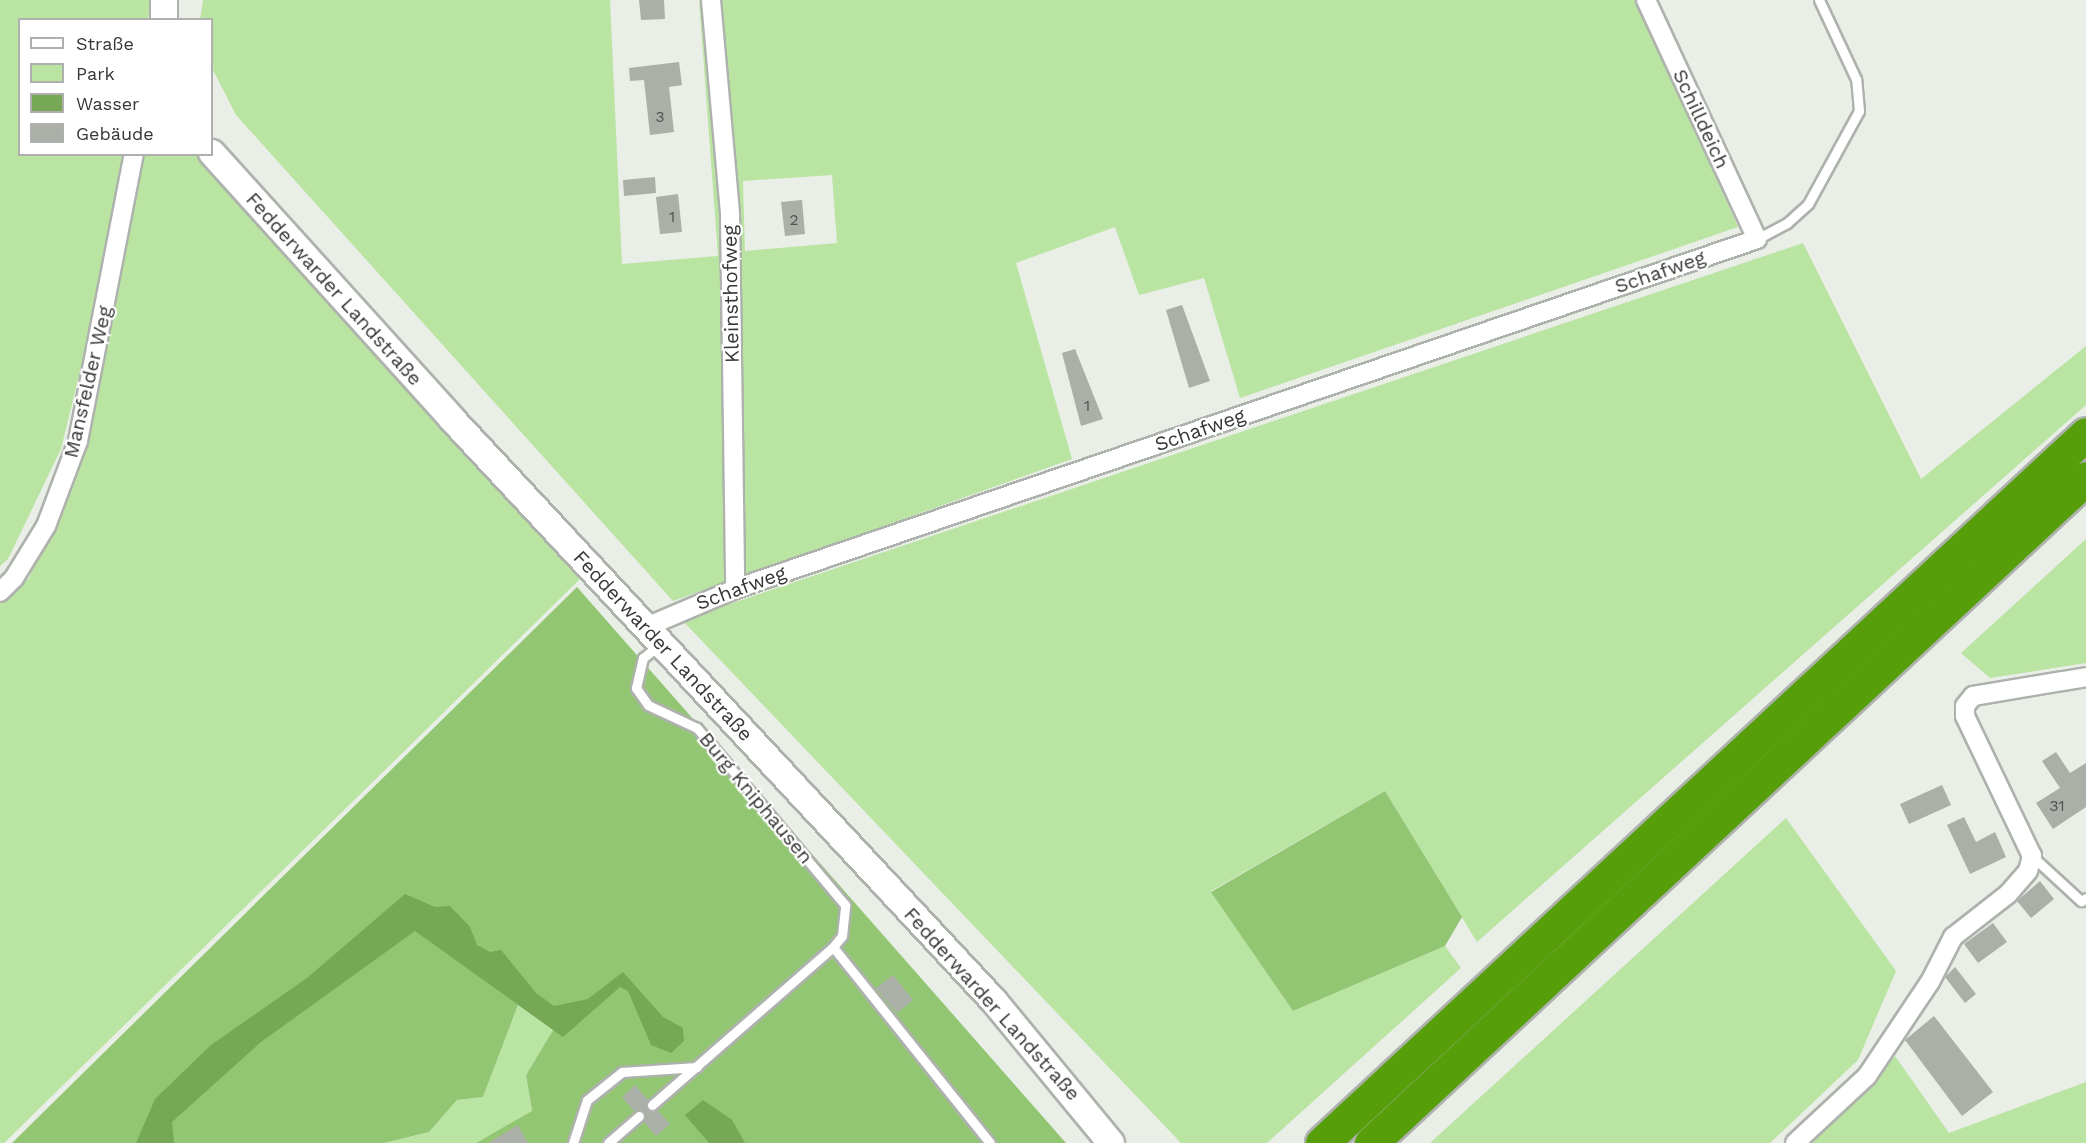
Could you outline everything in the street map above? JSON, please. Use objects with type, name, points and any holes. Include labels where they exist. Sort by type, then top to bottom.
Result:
[{"type":"highway","points":[[1322,1143],[2086,434]]},
{"type":"highway","points":[[1371,1143],[2086,478]]},
{"type":"street","points":[[164,0],[164,18]]},
{"type":"street","name":"Kleinsthofweg","points":[[711,0],[730,214],[735,589]]},
{"type":"street","name":"Schilldeich","points":[[1646,0],[1757,239]]},
{"type":"street","name":"Fedderwarder Landstraße","points":[[213,154],[653,636],[994,1001],[1111,1143]]},
{"type":"street","name":"Mansfelder Weg","points":[[0,592],[14,578],[46,526],[78,441],[134,156]]},
{"type":"street","name":"Schafweg","points":[[653,636],[735,589],[1757,239]]},
{"type":"street","points":[[1795,1143],[1867,1076],[1930,982],[1953,937],[2008,894],[2028,871],[2032,856],[1965,716],[1965,706],[1973,696],[2086,677]]},
{"type":"lane","points":[[1757,239],[1787,224],[1808,204],[1859,111],[1856,79],[1819,0]]},
{"type":"lane","name":"Burg Kniphausen","points":[[652,1105],[833,948],[842,936],[844,905],[698,728],[648,705],[636,688],[643,658],[653,636]]},
{"type":"lane","points":[[2032,856],[2081,901],[2086,898]]},
{"type":"lane","points":[[833,948],[990,1143]]},
{"type":"lane","points":[[573,1143],[587,1100],[622,1072],[697,1067]]},
{"type":"lane","points":[[608,1143],[639,1116]]},
{"type":"green space","points":[[0,0],[151,0],[148,18],[18,18],[18,156],[125,156],[107,262],[61,449],[8,559],[0,566]]},
{"type":"green space","points":[[203,0],[610,0],[622,264],[718,256],[699,0],[1637,0],[1738,227],[1240,398],[1204,278],[1139,295],[1115,227],[1016,263],[1072,459],[673,601],[236,115],[213,70],[213,18],[200,18]],"holes":[[[832,175],[837,243],[745,251],[743,181]]]},
{"type":"green space","points":[[143,156],[204,156],[582,577],[4,1143],[0,1143],[0,604],[29,578],[87,443]]},
{"type":"green space","points":[[1803,243],[1921,479],[2086,346],[2086,405],[1477,942],[1385,791],[1211,891],[1293,1011],[1445,946],[1461,968],[1267,1143],[1181,1143],[682,620]]},
{"type":"green space","points":[[2086,539],[2086,663],[1990,678],[1961,653]]},
{"type":"green space","points":[[1786,818],[1896,971],[1858,1060],[1770,1143],[1430,1143]]},
{"type":"green space","points":[[518,1005],[553,1030],[526,1075],[532,1112],[476,1143],[384,1143],[429,1132],[457,1100],[483,1097]]},
{"type":"green space","points":[[1895,1056],[1949,1133],[2086,1082],[2086,1143],[1812,1143]]},
{"type":"shaded area","points":[[577,587],[1066,1143],[476,1143],[532,1111],[526,1075],[553,1030],[518,1005],[483,1097],[457,1100],[429,1132],[384,1143],[12,1143]]},
{"type":"shaded area","points":[[1385,791],[1462,917],[1445,946],[1293,1011],[1211,892]]},
{"type":"water","points":[[405,894],[435,907],[450,906],[470,927],[477,945],[490,952],[501,950],[536,993],[554,1006],[588,999],[623,972],[663,1017],[683,1028],[684,1041],[671,1053],[651,1045],[628,991],[620,987],[563,1037],[415,931],[261,1042],[172,1122],[174,1143],[136,1143],[155,1099],[211,1045],[307,978]]},
{"type":"water","points":[[703,1100],[732,1120],[745,1143],[709,1143],[685,1115]]},
{"type":"building","points":[[639,0],[664,0],[665,19],[641,20]]},
{"type":"building","points":[[679,62],[682,85],[669,87],[674,132],[650,135],[644,80],[630,81],[629,68]]},
{"type":"building","points":[[655,177],[656,193],[624,196],[623,180]]},
{"type":"building","points":[[678,194],[682,232],[660,234],[656,197]]},
{"type":"building","points":[[802,200],[805,234],[785,236],[781,202]]},
{"type":"building","points":[[1182,305],[1210,381],[1189,388],[1166,310]]},
{"type":"building","points":[[1075,349],[1103,419],[1081,426],[1062,353]]},
{"type":"building","points":[[2056,752],[2070,773],[2086,763],[2086,807],[2053,829],[2036,803],[2060,788],[2042,761]]},
{"type":"building","points":[[1942,785],[1951,805],[1909,824],[1900,804]]},
{"type":"building","points":[[1964,817],[1976,842],[1995,832],[2006,857],[1970,874],[1947,825]]},
{"type":"building","points":[[2040,881],[2054,899],[2031,918],[2017,901]]},
{"type":"building","points":[[1993,923],[2007,942],[1978,963],[1964,944]]},
{"type":"building","points":[[1955,967],[1976,994],[1965,1003],[1945,977]]},
{"type":"building","points":[[893,975],[913,1000],[897,1013],[876,988]]},
{"type":"building","points":[[1934,1016],[1993,1092],[1962,1116],[1905,1040]]},
{"type":"building","points":[[635,1085],[648,1100],[647,1110],[657,1110],[670,1124],[656,1136],[643,1121],[644,1111],[634,1111],[622,1097]]},
{"type":"building","points":[[518,1125],[528,1143],[488,1143]]}]
